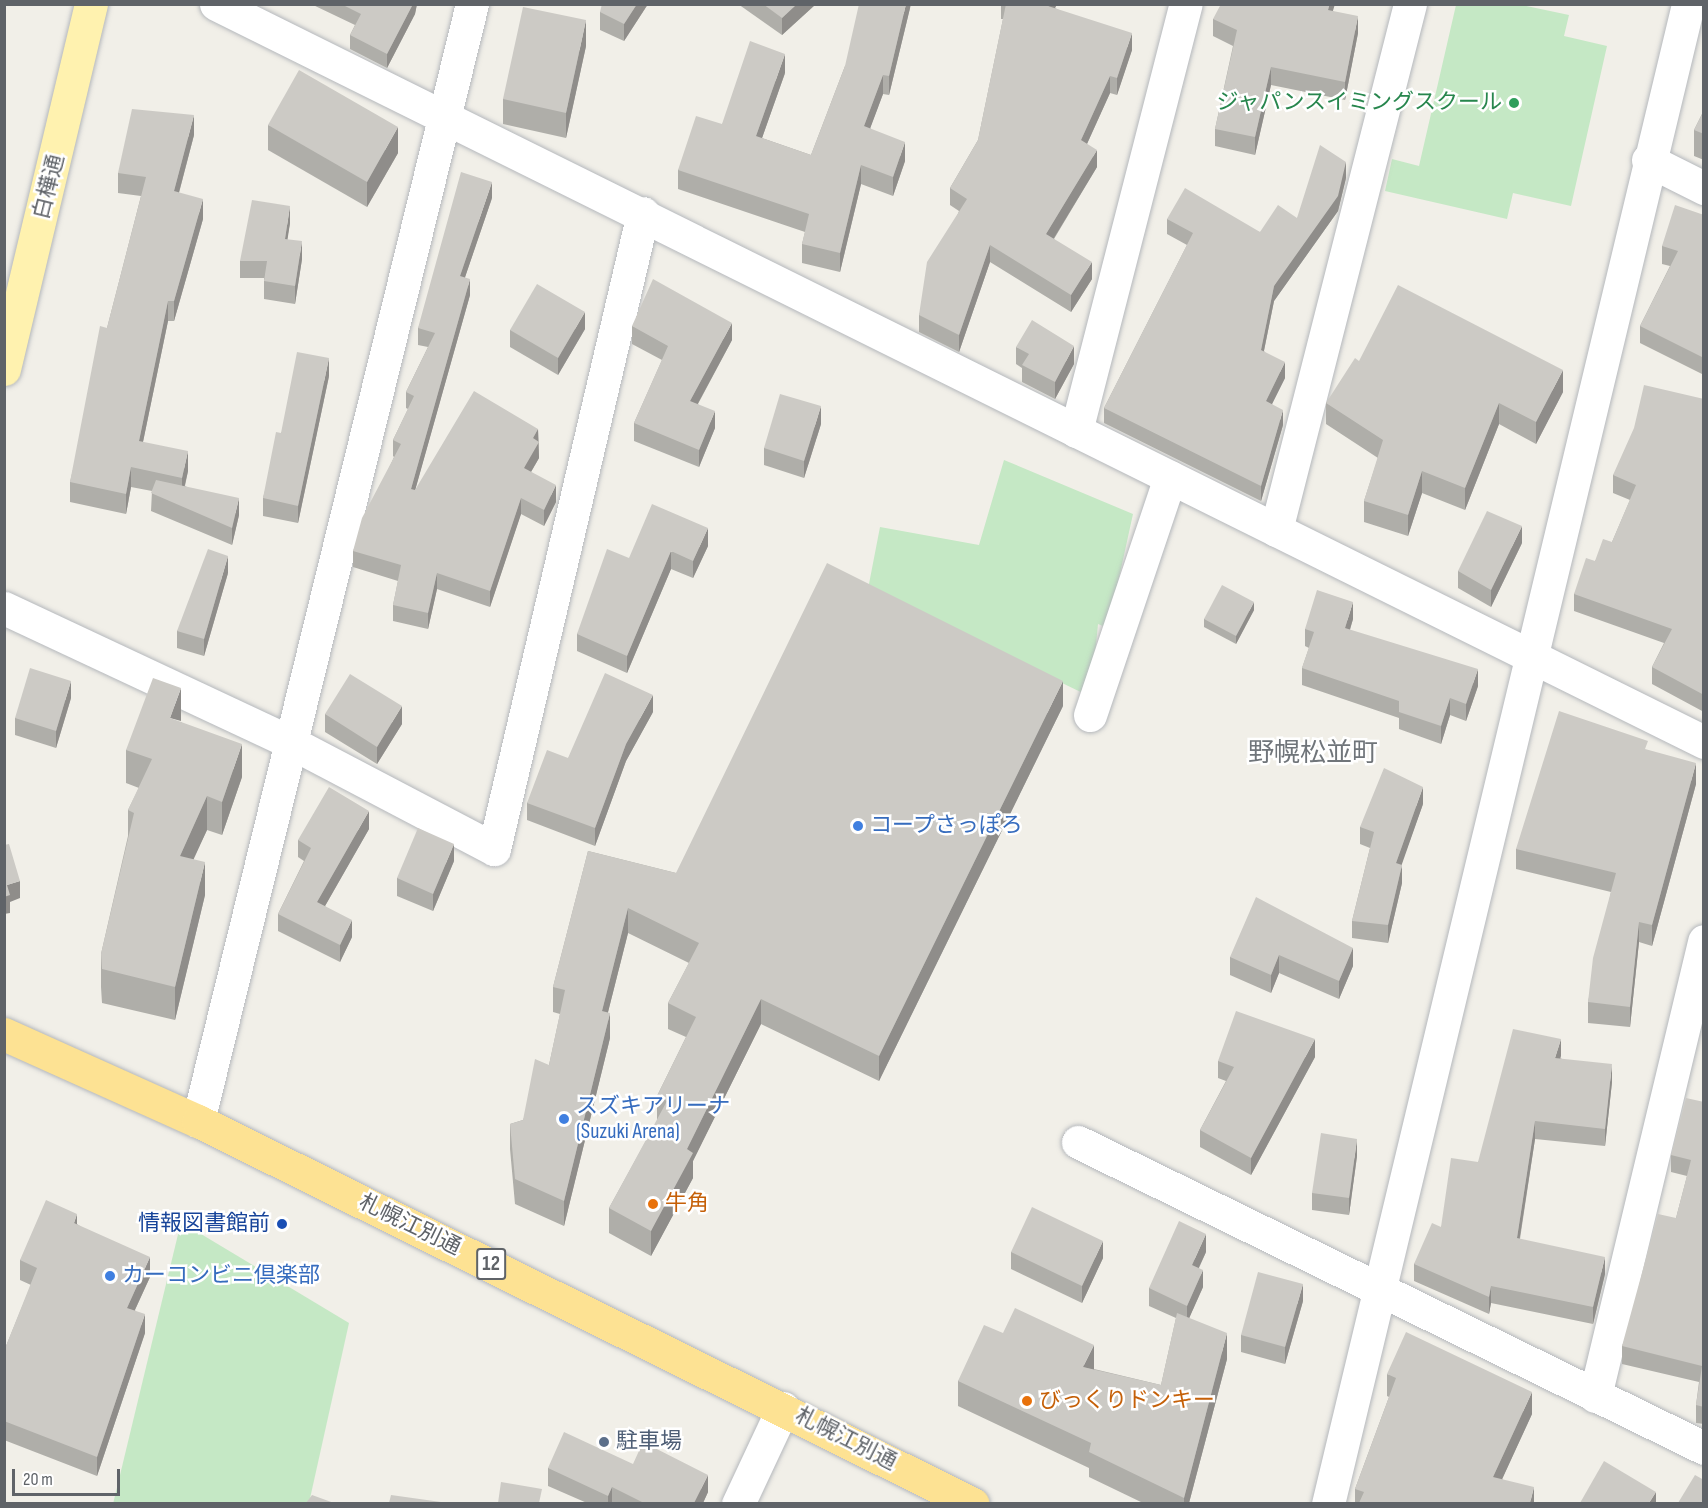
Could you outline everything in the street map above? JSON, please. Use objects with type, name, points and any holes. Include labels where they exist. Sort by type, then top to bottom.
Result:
[{"type":"highway","name":"札幌江別通","points":[[4,1034],[198,1121],[974,1503]]},
{"type":"main road","name":"白樺通","points":[[4,369],[91,4]]},
{"type":"street","points":[[216,4],[643,213],[1076,431],[1704,742]]},
{"type":"street","points":[[198,1121],[472,4]]},
{"type":"street","points":[[1076,431],[1186,4]]},
{"type":"street","points":[[1276,530],[1410,4]]},
{"type":"street","points":[[1328,1503],[1381,1292],[1648,160],[1688,4]]},
{"type":"street","points":[[1648,160],[1704,188]]},
{"type":"street","points":[[4,608],[292,743],[494,849],[643,213]]},
{"type":"street","points":[[1090,715],[1170,477]]},
{"type":"street","points":[[1595,1396],[1704,941]]},
{"type":"street","points":[[1078,1142],[1704,1448]]},
{"type":"street","points":[[738,1503],[783,1407]]},
{"type":"green space","name":"ジャパンスイミングスクール","points":[[1456,5],[1522,5],[1569,15],[1564,36],[1607,46],[1571,206],[1513,193],[1507,219],[1385,191],[1392,159],[1419,166]]},
{"type":"green space","points":[[1004,460],[1133,514],[1108,628],[1098,624],[1091,697],[868,589],[880,527],[979,545]]},
{"type":"green space","points":[[181,1222],[349,1323],[309,1503],[113,1504]]},
{"type":"building","points":[[341,4],[413,4],[387,54],[350,35],[361,14]]},
{"type":"building","points":[[602,4],[637,4],[624,24],[600,12]]},
{"type":"building","points":[[763,4],[797,4],[782,18]]},
{"type":"building","points":[[859,4],[906,4],[889,76],[883,75],[864,126],[905,142],[893,177],[861,165],[840,253],[802,244],[809,214],[678,170],[696,116],[722,124],[750,41],[785,54],[756,136],[811,155],[845,66]]},
{"type":"building","points":[[1006,4],[1049,4],[1048,6],[1132,33],[1117,78],[1110,76],[1081,140],[1097,150],[1046,234],[1092,262],[1071,295],[990,245],[959,335],[919,315],[927,262],[967,199],[950,188],[978,140]]},
{"type":"building","points":[[1221,4],[1329,4],[1328,10],[1358,16],[1345,82],[1271,67],[1255,137],[1215,129],[1237,30],[1213,19]]},
{"type":"building","points":[[523,7],[586,20],[566,113],[503,99]]},
{"type":"building","points":[[299,70],[398,127],[367,182],[268,125]]},
{"type":"building","points":[[132,109],[194,115],[174,191],[203,199],[174,301],[168,301],[139,441],[188,451],[182,478],[131,467],[126,494],[70,482],[100,326],[107,328],[146,177],[118,173]]},
{"type":"building","points":[[1704,110],[1704,134],[1694,130]]},
{"type":"building","points":[[1320,145],[1346,162],[1338,196],[1274,286],[1261,350],[1285,362],[1266,401],[1283,410],[1261,486],[1104,408],[1193,233],[1167,219],[1185,188],[1260,232],[1278,205],[1297,218]]},
{"type":"building","points":[[461,172],[492,182],[460,276],[470,279],[411,489],[415,490],[474,391],[538,429],[533,438],[539,442],[524,468],[556,485],[544,510],[521,498],[490,591],[437,573],[428,613],[393,605],[401,565],[353,551],[362,518],[401,444],[393,440],[414,396],[406,392],[435,333],[418,328]]},
{"type":"building","points":[[252,200],[290,206],[285,239],[302,241],[295,286],[264,281],[267,261],[240,261]]},
{"type":"building","points":[[1675,205],[1704,215],[1704,358],[1640,326],[1678,251],[1662,246]]},
{"type":"building","points":[[653,279],[732,323],[690,401],[715,411],[699,450],[634,423],[668,346],[632,326]]},
{"type":"building","points":[[537,284],[585,312],[558,358],[510,330]]},
{"type":"building","points":[[1398,285],[1563,370],[1536,422],[1499,403],[1465,488],[1422,471],[1408,515],[1364,501],[1383,440],[1326,403],[1355,358],[1359,361]]},
{"type":"building","points":[[1032,320],[1074,346],[1055,382],[1022,365],[1029,354],[1016,347]]},
{"type":"building","points":[[297,352],[329,358],[298,506],[263,498],[276,432],[281,433]]},
{"type":"building","points":[[1644,385],[1704,399],[1704,695],[1652,667],[1672,629],[1574,594],[1586,558],[1595,561],[1603,539],[1612,542],[1636,485],[1613,475],[1634,428]]},
{"type":"building","points":[[780,394],[821,406],[804,461],[764,448]]},
{"type":"building","points":[[156,480],[239,498],[232,528],[151,493]]},
{"type":"building","points":[[652,504],[708,528],[693,561],[671,551],[627,656],[577,634],[607,549],[629,558]]},
{"type":"building","points":[[1487,511],[1522,526],[1491,590],[1458,571]]},
{"type":"building","points":[[208,549],[228,556],[204,639],[177,631]]},
{"type":"building","name":"コープさっぽろ","points":[[827,563],[1063,681],[879,1056],[761,999],[687,1149],[693,1153],[651,1231],[609,1208],[667,1101],[657,1096],[696,1017],[668,1003],[699,943],[628,908],[602,1011],[610,1013],[564,1201],[515,1179],[510,1124],[523,1120],[535,1059],[549,1065],[565,990],[553,987],[588,851],[676,873]]},
{"type":"building","points":[[1222,585],[1254,602],[1236,636],[1204,619]]},
{"type":"building","points":[[1317,590],[1353,602],[1345,628],[1478,669],[1466,704],[1450,698],[1441,726],[1399,712],[1399,701],[1302,668],[1314,632],[1305,629]]},
{"type":"building","points":[[30,668],[71,681],[56,731],[15,718]]},
{"type":"building","points":[[605,673],[653,695],[626,744],[595,828],[527,803],[547,750],[568,758]]},
{"type":"building","points":[[350,674],[402,706],[377,747],[325,714]]},
{"type":"building","points":[[153,678],[181,688],[170,718],[242,744],[222,802],[207,796],[180,856],[205,862],[175,987],[102,969],[101,954],[134,813],[128,810],[152,759],[126,750]]},
{"type":"building","points":[[1559,711],[1648,741],[1645,749],[1696,763],[1652,925],[1639,922],[1630,1007],[1588,1002],[1593,958],[1616,873],[1516,849]]},
{"type":"building","points":[[1384,768],[1423,787],[1396,863],[1402,865],[1388,925],[1352,921],[1374,832],[1360,827]]},
{"type":"building","points":[[329,787],[369,811],[317,902],[352,920],[340,945],[278,914],[311,848],[298,840]]},
{"type":"building","points":[[418,828],[454,844],[433,894],[397,878]]},
{"type":"building","points":[[9,844],[20,881],[7,885],[10,895],[4,897],[4,845]]},
{"type":"building","points":[[1256,897],[1353,948],[1339,981],[1279,955],[1271,975],[1230,957]]},
{"type":"building","points":[[1236,1011],[1315,1039],[1251,1158],[1200,1130],[1234,1067],[1218,1061]]},
{"type":"building","points":[[1513,1029],[1561,1039],[1555,1058],[1612,1064],[1605,1129],[1535,1121],[1517,1238],[1605,1257],[1593,1307],[1491,1286],[1489,1297],[1414,1264],[1432,1223],[1441,1227],[1451,1158],[1478,1162]]},
{"type":"building","points":[[1686,1098],[1704,1102],[1704,1407],[1696,1405],[1702,1366],[1622,1346],[1658,1214],[1676,1218],[1691,1160],[1671,1155]]},
{"type":"building","points":[[1321,1133],[1357,1139],[1349,1198],[1312,1193]]},
{"type":"building","points":[[46,1200],[77,1214],[74,1223],[150,1257],[127,1308],[145,1314],[97,1457],[4,1421],[4,1351],[37,1268],[20,1260]]},
{"type":"building","points":[[1032,1207],[1103,1241],[1082,1286],[1011,1252]]},
{"type":"building","points":[[1179,1221],[1206,1234],[1192,1265],[1203,1270],[1187,1306],[1149,1288]]},
{"type":"building","points":[[1258,1272],[1303,1284],[1285,1347],[1241,1335]]},
{"type":"building","points":[[1015,1308],[1094,1345],[1083,1367],[1161,1385],[1177,1313],[1227,1333],[1184,1498],[1089,1452],[1091,1443],[958,1381],[984,1325],[1003,1333]]},
{"type":"building","points":[[1406,1332],[1532,1392],[1493,1477],[1534,1487],[1530,1503],[1359,1503],[1364,1492],[1355,1489],[1396,1378],[1387,1374]]},
{"type":"building","points":[[564,1432],[633,1464],[643,1442],[708,1475],[694,1503],[644,1503],[612,1487],[608,1496],[548,1468]]},
{"type":"building","points":[[1604,1461],[1656,1492],[1649,1503],[1580,1503]]},
{"type":"building","points":[[1695,1475],[1704,1480],[1704,1503],[1678,1503]]},
{"type":"building","points":[[501,1482],[542,1489],[539,1503],[498,1503]]},
{"type":"building","points":[[312,1495],[334,1503],[306,1503]]},
{"type":"building","points":[[391,1495],[441,1502],[389,1503]]},
{"type":"place","name":"ジャパンスイミングスクール","points":[[1514,103]]},
{"type":"place","name":"コープさっぽろ","points":[[858,826]]},
{"type":"place","name":"スズキアリーナ (Suzuki Arena)","points":[[564,1119]]},
{"type":"place","name":"牛角","points":[[653,1204]]},
{"type":"place","name":"情報図書館前","points":[[282,1224]]},
{"type":"place","name":"カーコンビニ倶楽部","points":[[110,1276]]},
{"type":"place","name":"びっくりドンキー","points":[[1027,1401]]},
{"type":"place","name":"駐車場","points":[[604,1442]]},
{"type":"district","name":"野幌松並町","points":[[1313,754]]}]
